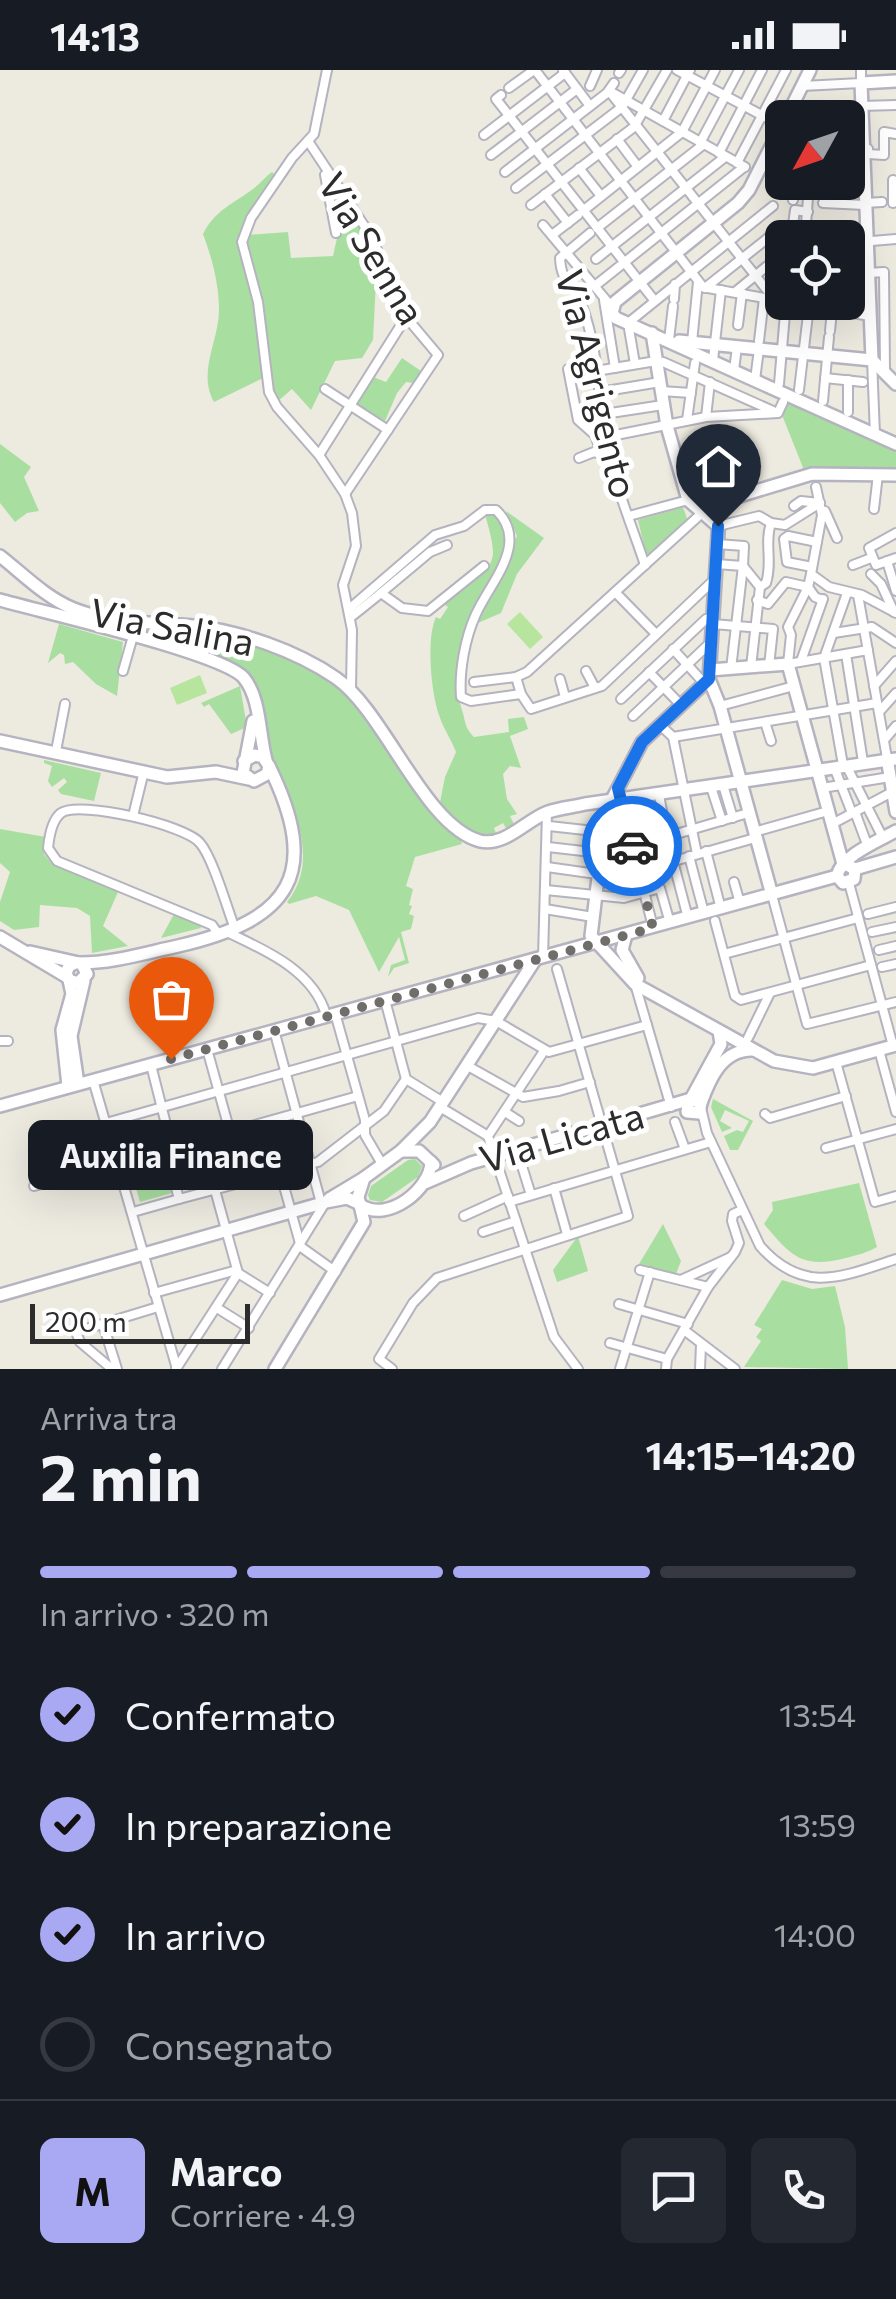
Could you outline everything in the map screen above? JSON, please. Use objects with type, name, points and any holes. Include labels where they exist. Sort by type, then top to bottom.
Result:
[{"type":"main road","points":[[861,76],[889,78]]},
{"type":"main road","points":[[865,159],[872,360]]},
{"type":"main road","points":[[764,170],[738,203],[608,304],[616,318],[896,444]]},
{"type":"main road","points":[[652,333],[660,362],[666,426],[688,500],[718,526]]},
{"type":"main road","points":[[669,340],[759,345],[872,360],[896,384]]},
{"type":"main road","points":[[702,513],[720,502],[812,474],[896,475]]},
{"type":"main road","points":[[720,502],[707,677],[720,706],[772,895]]},
{"type":"main road","name":"Via Salina","points":[[0,556],[53,599],[72,608],[110,620],[198,626],[246,638],[319,668],[352,690]]},
{"type":"main road","points":[[0,600],[133,636],[228,667],[243,678],[253,701],[268,763],[288,812],[296,857],[289,885],[272,904],[227,932],[111,961],[77,963],[66,969],[72,994],[62,1030],[73,1085]]},
{"type":"main road","points":[[845,870],[794,686],[795,663],[731,668],[707,677],[642,742],[603,832],[591,936],[635,984],[691,1013],[708,1016],[735,1039],[792,1066],[813,1068],[894,1045]]},
{"type":"main road","points":[[352,690],[444,816],[468,836],[493,842],[616,797],[659,796],[893,758],[890,777],[896,810]]},
{"type":"main road","points":[[253,701],[244,773],[288,812]]},
{"type":"main road","points":[[0,741],[178,778],[216,772],[255,754],[268,763]]},
{"type":"main road","points":[[216,772],[252,780],[265,777],[268,763]]},
{"type":"main road","points":[[850,888],[840,881],[845,870],[862,850],[896,831]]},
{"type":"main road","points":[[0,1106],[384,1000],[521,970],[539,959],[714,914],[896,857]]},
{"type":"main road","points":[[626,935],[622,946],[625,959],[655,996]]},
{"type":"main road","points":[[0,937],[75,983],[111,961]]},
{"type":"main road","points":[[580,948],[609,957]]},
{"type":"main road","points":[[30,952],[85,967],[71,1036],[73,1085]]},
{"type":"main road","points":[[425,1183],[428,1159],[422,1140],[430,1122],[496,1022],[521,970]]},
{"type":"main road","points":[[693,1106],[735,1039]]},
{"type":"main road","points":[[693,1106],[735,1039]]},
{"type":"main road","name":"Via Licata","points":[[352,1245],[388,1211],[453,1168],[671,1107],[693,1106]]},
{"type":"main road","points":[[324,1202],[400,1151],[430,1122]]},
{"type":"main road","points":[[400,1151],[415,1150],[453,1168]]},
{"type":"main road","points":[[275,1369],[364,1222],[358,1191],[364,1178]]},
{"type":"main road","points":[[0,1295],[324,1202],[347,1198],[374,1212],[388,1211]]},
{"type":"street","points":[[326,70],[314,134],[252,218],[242,242],[258,302],[269,392],[345,494],[356,533],[343,585],[350,613],[352,690]]},
{"type":"street","points":[[654,300],[612,246],[594,230],[509,116],[502,94],[535,70],[701,286],[765,298]]},
{"type":"street","points":[[590,86],[598,70]]},
{"type":"street","points":[[516,188],[624,104],[644,70]]},
{"type":"street","points":[[530,204],[636,126],[668,70]]},
{"type":"street","points":[[678,70],[765,118]]},
{"type":"street","points":[[552,235],[682,132],[715,70]]},
{"type":"street","points":[[566,253],[702,144],[738,70]]},
{"type":"street","points":[[596,259],[722,155],[762,70]]},
{"type":"street","points":[[596,285],[698,204],[740,165],[786,70],[806,79],[861,76]]},
{"type":"street","points":[[484,135],[568,73],[590,106]]},
{"type":"street","points":[[663,122],[689,73]]},
{"type":"street","points":[[505,172],[612,87],[636,126],[765,285]]},
{"type":"street","points":[[491,156],[577,89]]},
{"type":"street","points":[[624,104],[647,111],[740,165],[764,170]]},
{"type":"street","points":[[865,106],[896,105]]},
{"type":"street","points":[[865,132],[868,154],[884,155],[884,132],[896,134]]},
{"type":"street","points":[[617,139],[638,168]]},
{"type":"street","name":"Via Senna","points":[[308,141],[371,236],[406,317],[438,355],[388,430]]},
{"type":"street","points":[[579,168],[601,196]]},
{"type":"street","points":[[325,170],[336,232]]},
{"type":"street","points":[[893,203],[894,184]]},
{"type":"street","points":[[545,194],[568,223]]},
{"type":"street","points":[[807,220],[808,200]]},
{"type":"street","points":[[823,203],[882,202]]},
{"type":"street","points":[[635,364],[628,323],[773,206]]},
{"type":"street","points":[[794,220],[795,210],[808,212]]},
{"type":"street","points":[[543,225],[608,304],[615,368]]},
{"type":"street","points":[[867,242],[896,239]]},
{"type":"street","points":[[692,342],[701,286],[765,241]]},
{"type":"street","name":"Via Agrigento","points":[[566,253],[560,258],[562,278],[582,305],[611,460],[645,565]]},
{"type":"street","points":[[738,326],[738,293],[765,267]]},
{"type":"street","points":[[868,273],[884,272],[891,317],[891,350],[885,370]]},
{"type":"street","points":[[669,340],[675,284]]},
{"type":"street","points":[[885,285],[896,285]]},
{"type":"street","points":[[713,360],[721,290]]},
{"type":"street","points":[[865,291],[869,292]]},
{"type":"street","points":[[865,315],[870,316]]},
{"type":"street","points":[[319,455],[406,317]]},
{"type":"street","points":[[756,380],[759,345],[773,320]]},
{"type":"street","points":[[779,384],[783,320]]},
{"type":"street","points":[[799,390],[808,320]]},
{"type":"street","points":[[823,402],[831,320]]},
{"type":"street","points":[[734,370],[736,346]]},
{"type":"street","points":[[872,360],[875,434]]},
{"type":"street","points":[[596,371],[660,362],[694,368],[710,382],[778,413]]},
{"type":"street","points":[[687,420],[694,368]]},
{"type":"street","points":[[568,369],[578,420],[595,435],[602,455]]},
{"type":"street","points":[[825,378],[863,382]]},
{"type":"street","points":[[848,380],[848,412]]},
{"type":"street","points":[[706,416],[710,382]]},
{"type":"street","points":[[600,392],[660,386],[690,393]]},
{"type":"street","points":[[325,390],[388,430],[345,494]]},
{"type":"street","points":[[726,414],[736,394]]},
{"type":"street","points":[[778,413],[784,402]]},
{"type":"street","points":[[604,414],[663,405]]},
{"type":"street","points":[[606,437],[706,416],[778,413]]},
{"type":"street","points":[[579,458],[594,452],[611,460]]},
{"type":"street","points":[[874,509],[878,474]]},
{"type":"street","points":[[795,663],[790,620],[812,570],[822,515],[816,486],[812,487],[813,494],[801,496]]},
{"type":"street","points":[[630,516],[688,500]]},
{"type":"street","points":[[794,506],[802,501],[820,504]]},
{"type":"street","points":[[718,526],[759,516],[771,524],[785,526],[820,504]]},
{"type":"street","points":[[820,504],[836,538]]},
{"type":"street","points":[[350,613],[366,594],[435,535],[464,526],[484,510],[496,510],[507,526],[510,545],[494,586],[472,624],[461,670],[461,697],[471,701],[521,694]]},
{"type":"street","points":[[474,682],[527,672],[702,513]]},
{"type":"street","points":[[750,667],[757,600],[772,565],[768,542],[771,524]]},
{"type":"street","points":[[895,613],[868,548],[896,533]]},
{"type":"street","points":[[817,542],[788,536],[784,540],[787,562],[812,570],[829,587],[860,595],[895,613]]},
{"type":"street","points":[[717,544],[744,546],[731,668]]},
{"type":"street","points":[[350,613],[430,552],[447,545]]},
{"type":"street","points":[[853,565],[874,567],[891,560],[896,591]]},
{"type":"street","points":[[716,564],[743,566],[760,587]]},
{"type":"street","points":[[381,593],[402,608],[428,611],[484,566]]},
{"type":"street","points":[[874,567],[860,595],[884,740],[893,758]]},
{"type":"street","points":[[516,677],[527,707],[532,708],[602,686],[714,579]]},
{"type":"street","points":[[757,600],[768,604],[786,582],[804,586],[822,600]]},
{"type":"street","points":[[795,663],[829,587]]},
{"type":"street","points":[[616,593],[656,634]]},
{"type":"street","points":[[848,593],[824,658],[841,785],[854,812],[862,850]]},
{"type":"street","points":[[621,699],[646,669],[706,619],[735,626],[772,628],[769,666]]},
{"type":"street","points":[[834,633],[872,627],[896,643]]},
{"type":"street","points":[[123,672],[133,636]]},
{"type":"street","points":[[633,716],[712,642]]},
{"type":"street","points":[[673,650],[707,677]]},
{"type":"street","points":[[795,663],[868,650]]},
{"type":"street","points":[[846,654],[863,762]]},
{"type":"street","points":[[633,656],[680,704]]},
{"type":"street","points":[[874,686],[896,661]]},
{"type":"street","points":[[586,672],[596,688]]},
{"type":"street","points":[[560,679],[565,697]]},
{"type":"street","points":[[720,706],[794,686]]},
{"type":"street","points":[[674,737],[854,706],[878,707],[896,693]]},
{"type":"street","points":[[56,751],[65,704]]},
{"type":"street","points":[[765,722],[771,741]]},
{"type":"street","points":[[660,724],[674,737],[690,830],[738,998],[871,965]]},
{"type":"street","points":[[884,740],[896,726]]},
{"type":"street","points":[[841,766],[855,782],[884,838]]},
{"type":"street","points":[[132,816],[144,771]]},
{"type":"street","points":[[822,788],[890,777]]},
{"type":"street","points":[[717,786],[733,818],[752,826]]},
{"type":"street","points":[[717,786],[718,823]]},
{"type":"street","points":[[547,867],[618,877],[698,854],[752,826],[830,818],[854,812],[894,792]]},
{"type":"street","points":[[659,796],[666,837]]},
{"type":"street","points":[[616,797],[653,928]]},
{"type":"street","points":[[227,932],[200,842],[187,833],[132,816],[68,810],[56,818],[48,843],[49,853],[57,861],[212,925],[276,956],[297,973],[331,1014],[347,1054],[364,1128],[382,1164]]},
{"type":"street","points":[[548,847],[618,855],[733,818]]},
{"type":"street","points":[[539,959],[548,819],[603,832]]},
{"type":"street","points":[[698,854],[714,914]]},
{"type":"street","points":[[673,861],[688,918]]},
{"type":"street","points":[[734,882],[740,904]]},
{"type":"street","points":[[546,890],[624,898],[660,888],[670,923]]},
{"type":"street","points":[[850,888],[894,1045]]},
{"type":"street","points":[[772,895],[807,1024],[896,1002]]},
{"type":"street","points":[[635,910],[647,904]]},
{"type":"street","points":[[868,914],[896,907]]},
{"type":"street","points":[[545,910],[593,916]]},
{"type":"street","points":[[724,954],[858,918]]},
{"type":"street","points":[[872,932],[896,927]]},
{"type":"street","points":[[879,950],[896,946]]},
{"type":"street","points":[[882,967],[896,964]]},
{"type":"street","points":[[392,1369],[379,1360],[413,1303],[437,1278],[628,1216],[558,969]]},
{"type":"street","points":[[635,984],[671,1107]]},
{"type":"street","points":[[735,1039],[771,992]]},
{"type":"street","points":[[646,1020],[655,996]]},
{"type":"street","points":[[384,1000],[406,1079],[488,1136],[554,1337],[578,1369]]},
{"type":"street","points":[[106,1123],[478,1018],[496,1022],[544,1051],[646,1020]]},
{"type":"street","points":[[222,1369],[324,1202],[274,1030]]},
{"type":"street","points":[[208,1049],[230,1132]]},
{"type":"street","points":[[879,1050],[896,1112]]},
{"type":"street","points":[[488,1136],[544,1051]]},
{"type":"street","points":[[836,1062],[875,1202],[896,1196]]},
{"type":"street","points":[[151,1065],[183,1198]]},
{"type":"street","points":[[466,1065],[516,1096],[559,1092],[590,1082]]},
{"type":"street","points":[[134,1215],[311,1164],[364,1128],[393,1101],[406,1079]]},
{"type":"street","points":[[92,1080],[177,1369]]},
{"type":"street","points":[[34,1186],[117,1159],[169,1149],[358,1096]]},
{"type":"street","points":[[764,1114],[770,1118],[846,1096]]},
{"type":"street","points":[[693,1106],[760,1246],[785,1270],[800,1276],[832,1278],[896,1259]]},
{"type":"street","points":[[505,1112],[520,1121]]},
{"type":"street","points":[[266,1122],[300,1246],[336,1272]]},
{"type":"street","points":[[676,1122],[685,1149]]},
{"type":"street","points":[[826,1148],[896,1129]]},
{"type":"street","points":[[464,1216],[508,1199],[685,1149],[709,1138]]},
{"type":"street","points":[[518,1150],[531,1195]]},
{"type":"street","points":[[554,1188],[571,1232]]},
{"type":"street","points":[[215,1190],[238,1272],[270,1293]]},
{"type":"street","points":[[666,1369],[667,1358],[708,1287],[739,1243],[732,1221],[734,1214],[742,1210]]},
{"type":"street","points":[[483,1232],[516,1221]]},
{"type":"street","points":[[680,1280],[732,1257]]},
{"type":"street","points":[[620,1369],[645,1271],[708,1287]]},
{"type":"street","points":[[154,1293],[238,1272]]},
{"type":"street","points":[[177,1369],[238,1272]]},
{"type":"street","points":[[619,1304],[686,1327],[701,1345],[735,1369]]},
{"type":"street","points":[[114,1369],[80,1342],[76,1332],[158,1307]]},
{"type":"street","points":[[217,1308],[248,1328]]},
{"type":"street","points":[[103,1324],[114,1369]]},
{"type":"street","points":[[610,1343],[667,1358]]},
{"type":"street","points":[[700,1369],[701,1345]]},
{"type":"green space","points":[[272,172],[276,176],[247,220],[240,240],[258,322],[263,378],[214,402],[209,391],[208,368],[219,300],[203,234],[219,213]]},
{"type":"green space","points":[[331,184],[365,233],[383,271],[371,275],[376,281],[373,340],[362,358],[335,361],[311,410],[292,389],[277,402],[270,385],[263,313],[245,244],[247,235],[288,232],[291,258],[333,256],[341,220],[332,200]]},
{"type":"green space","points":[[402,358],[421,371],[413,383],[406,382],[397,393],[385,421],[355,405],[373,377],[386,382]]},
{"type":"green space","points":[[789,401],[896,450],[896,469],[804,470],[782,415]]},
{"type":"green space","points":[[0,444],[31,467],[24,477],[39,511],[27,513],[15,522],[0,503]]},
{"type":"green space","points":[[683,507],[688,521],[649,556],[646,554],[638,520]]},
{"type":"green space","points":[[506,511],[544,538],[517,574],[501,613],[478,623],[517,536]]},
{"type":"green space","points":[[493,512],[502,525],[506,550],[471,622],[461,660],[459,699],[468,730],[474,737],[509,732],[508,719],[524,717],[528,729],[510,736],[521,768],[510,766],[503,774],[507,799],[517,814],[510,816],[515,826],[507,830],[503,823],[494,828],[497,836],[488,836],[464,826],[440,802],[456,752],[436,705],[430,651],[436,617],[440,619],[448,607],[445,605],[481,575],[491,561],[492,544],[485,514]]},
{"type":"green space","points":[[520,612],[543,637],[530,649],[507,624]]},
{"type":"green space","points":[[59,624],[123,642],[117,696],[96,684],[73,662],[65,664],[60,653],[48,663]]},
{"type":"green space","points":[[113,625],[207,635],[272,650],[330,678],[357,701],[415,789],[460,837],[462,844],[415,857],[406,886],[413,889],[409,914],[414,916],[411,929],[401,932],[409,963],[394,968],[388,977],[391,965],[405,960],[399,937],[379,972],[349,910],[316,896],[287,902],[298,883],[302,843],[291,800],[262,733],[247,673],[226,660]]},
{"type":"green space","points":[[200,675],[207,693],[177,705],[170,688]]},
{"type":"green space","points":[[240,686],[247,727],[231,734],[209,704],[204,707],[201,703]]},
{"type":"green space","points":[[44,760],[101,773],[94,801],[61,794],[58,790],[67,782],[64,778],[52,787],[48,781],[52,766]]},
{"type":"green space","points":[[0,829],[46,837],[44,854],[51,863],[118,892],[103,926],[128,946],[92,953],[90,916],[77,908],[40,905],[39,927],[14,930],[0,921],[0,902],[10,872],[0,863]]},
{"type":"green space","points":[[174,914],[200,924],[201,928],[161,938]]},
{"type":"green space","points":[[713,1099],[753,1121],[738,1150],[730,1150],[724,1136],[737,1130],[743,1132],[749,1121],[725,1110],[720,1121],[732,1128],[722,1132],[711,1107]]},
{"type":"green space","points":[[161,1158],[172,1193],[140,1202],[130,1167]]},
{"type":"green space","points":[[415,1159],[422,1166],[418,1177],[382,1202],[370,1200],[371,1186]]},
{"type":"green space","points":[[859,1183],[877,1247],[869,1251],[831,1261],[808,1261],[782,1245],[764,1224],[773,1210],[772,1202]]},
{"type":"green space","points":[[663,1224],[681,1261],[676,1274],[639,1264]]},
{"type":"green space","points":[[578,1236],[588,1271],[557,1282],[553,1270]]},
{"type":"green space","points":[[782,1280],[812,1289],[835,1286],[845,1327],[848,1369],[744,1367],[761,1341],[756,1337],[762,1329],[754,1325]]},
{"type":"way so far","points":[[171,1059],[653,928],[632,846]]},
{"type":"place","name":"Auxilia Finance","points":[[171,1059]]},
{"type":"route","points":[[632,846],[618,788],[642,742],[709,679],[718,526]]}]
